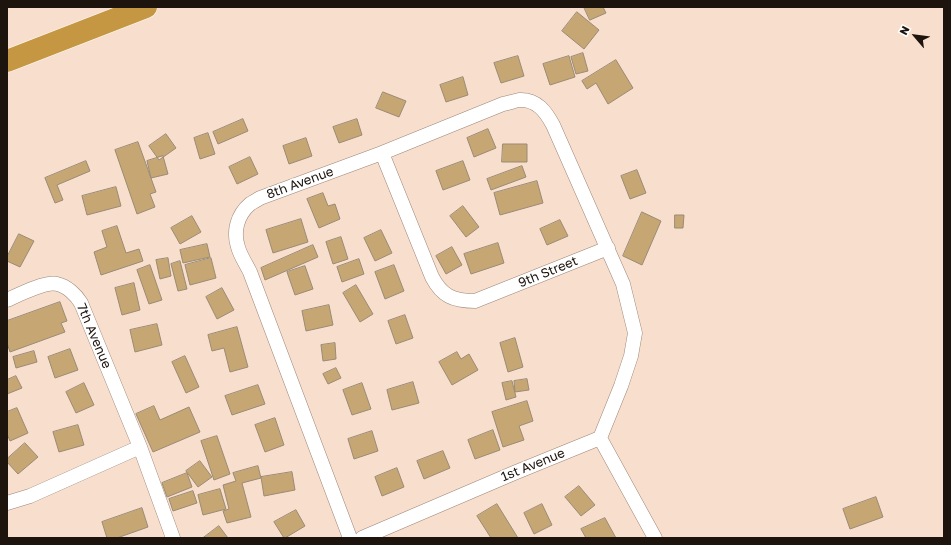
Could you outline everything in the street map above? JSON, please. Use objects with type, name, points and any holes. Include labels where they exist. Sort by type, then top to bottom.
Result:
[{"type":"highway","points":[[7,61],[146,7]]},
{"type":"street","name":"8th Avenue","points":[[350,538],[250,272],[238,248],[236,230],[238,219],[250,204],[260,198],[382,153],[503,104],[520,100],[531,102],[542,108],[553,125],[608,248]]},
{"type":"street","name":"9th Street","points":[[382,153],[432,277],[437,287],[449,296],[459,300],[475,301],[608,248]]},
{"type":"street","points":[[608,248],[623,284],[635,333],[631,356],[621,386],[600,438],[655,538]]},
{"type":"street","name":"7th Avenue","points":[[7,300],[51,283],[66,287],[81,303],[140,447],[173,538]]},
{"type":"street","name":"1st Avenue","points":[[362,538],[600,438]]},
{"type":"street","points":[[7,503],[30,496],[140,447]]},
{"type":"building","points":[[584,7],[603,7],[606,13],[590,20]]},
{"type":"building","points":[[577,12],[599,30],[584,49],[562,31]]},
{"type":"building","points":[[583,53],[588,71],[576,74],[571,57]]},
{"type":"building","points":[[518,56],[524,76],[501,83],[494,63]]},
{"type":"building","points":[[569,56],[575,77],[550,85],[543,64]]},
{"type":"building","points":[[616,60],[633,88],[608,104],[596,83],[587,89],[582,81]]},
{"type":"building","points":[[463,77],[468,95],[446,102],[440,85]]},
{"type":"building","points":[[383,92],[406,101],[399,117],[376,108]]},
{"type":"building","points":[[243,119],[248,131],[218,144],[213,132]]},
{"type":"building","points":[[357,119],[362,135],[339,143],[333,127]]},
{"type":"building","points":[[488,129],[496,148],[474,157],[467,138]]},
{"type":"building","points":[[208,133],[215,154],[200,159],[194,138]]},
{"type":"building","points":[[166,134],[176,148],[159,160],[149,146]]},
{"type":"building","points":[[306,138],[312,156],[289,164],[283,146]]},
{"type":"building","points":[[138,142],[156,192],[150,194],[155,207],[137,214],[115,150]]},
{"type":"building","points":[[503,144],[527,144],[527,162],[502,162]]},
{"type":"building","points":[[163,156],[168,174],[151,178],[147,161]]},
{"type":"building","points":[[250,157],[258,174],[237,184],[229,167]]},
{"type":"building","points":[[86,161],[90,171],[57,185],[63,200],[55,203],[45,178]]},
{"type":"building","points":[[463,161],[470,180],[443,190],[436,171]]},
{"type":"building","points":[[522,166],[526,177],[491,190],[487,179]]},
{"type":"building","points":[[637,170],[646,193],[630,199],[621,176]]},
{"type":"building","points":[[537,181],[543,203],[500,215],[494,193]]},
{"type":"building","points":[[116,187],[121,206],[87,215],[82,196]]},
{"type":"building","points":[[323,193],[328,206],[335,204],[340,219],[319,228],[307,199]]},
{"type":"building","points":[[463,206],[479,227],[466,237],[450,216]]},
{"type":"building","points":[[642,212],[661,221],[642,265],[623,256]]},
{"type":"building","points":[[675,215],[684,215],[683,228],[675,228]]},
{"type":"building","points":[[192,216],[201,232],[180,244],[171,228]]},
{"type":"building","points":[[301,219],[308,242],[273,253],[266,230]]},
{"type":"building","points":[[560,220],[568,236],[547,245],[540,229]]},
{"type":"building","points":[[117,226],[126,253],[139,249],[143,261],[101,275],[94,252],[107,247],[102,231]]},
{"type":"building","points":[[381,230],[392,253],[375,261],[364,238]]},
{"type":"building","points":[[19,234],[34,241],[20,267],[7,261],[7,257]]},
{"type":"building","points":[[341,237],[348,259],[333,264],[326,242]]},
{"type":"building","points":[[498,243],[504,263],[471,274],[464,254]]},
{"type":"building","points":[[207,244],[210,257],[183,263],[180,250]]},
{"type":"building","points":[[313,245],[318,257],[265,280],[261,268]]},
{"type":"building","points":[[452,247],[462,265],[446,274],[436,256]]},
{"type":"building","points":[[168,258],[171,276],[160,279],[156,260]]},
{"type":"building","points":[[211,258],[216,278],[190,285],[185,265]]},
{"type":"building","points":[[359,259],[364,274],[342,282],[337,267]]},
{"type":"building","points":[[180,261],[187,289],[178,291],[171,264]]},
{"type":"building","points":[[150,265],[162,300],[149,304],[137,270]]},
{"type":"building","points":[[394,265],[404,291],[385,299],[375,272]]},
{"type":"building","points":[[305,266],[313,289],[295,295],[287,272]]},
{"type":"building","points":[[134,283],[140,310],[122,315],[115,288]]},
{"type":"building","points":[[356,285],[373,314],[360,322],[343,293]]},
{"type":"building","points":[[222,288],[234,310],[217,319],[206,297]]},
{"type":"building","points":[[60,302],[67,321],[61,323],[65,332],[10,352],[7,343],[7,321]]},
{"type":"building","points":[[329,305],[333,325],[306,331],[302,311]]},
{"type":"building","points":[[405,315],[413,338],[396,344],[388,321]]},
{"type":"building","points":[[157,324],[162,345],[135,352],[130,330]]},
{"type":"building","points":[[237,327],[248,367],[230,372],[224,348],[212,351],[208,335]]},
{"type":"building","points":[[515,338],[523,367],[508,372],[500,343]]},
{"type":"building","points":[[335,343],[336,359],[323,361],[321,345]]},
{"type":"building","points":[[70,349],[78,370],[55,378],[48,357]]},
{"type":"building","points":[[34,351],[37,362],[16,368],[13,357]]},
{"type":"building","points":[[457,352],[461,359],[469,354],[478,370],[452,385],[439,362]]},
{"type":"building","points":[[185,356],[199,387],[186,393],[172,362]]},
{"type":"building","points":[[336,368],[341,378],[328,384],[323,374]]},
{"type":"building","points":[[16,376],[22,388],[7,394],[7,380]]},
{"type":"building","points":[[527,379],[529,390],[515,392],[514,381]]},
{"type":"building","points":[[512,381],[516,397],[506,400],[502,383]]},
{"type":"building","points":[[413,382],[419,403],[392,410],[387,390]]},
{"type":"building","points":[[84,383],[94,405],[76,413],[66,392]]},
{"type":"building","points":[[362,383],[371,409],[352,415],[343,390]]},
{"type":"building","points":[[258,385],[265,404],[232,415],[225,396]]},
{"type":"building","points":[[527,401],[533,421],[519,426],[524,440],[503,447],[492,412]]},
{"type":"building","points":[[154,406],[160,420],[189,407],[200,432],[153,452],[136,414]]},
{"type":"building","points":[[17,408],[28,433],[10,441],[7,434],[7,412]]},
{"type":"building","points":[[275,418],[284,445],[265,452],[255,425]]},
{"type":"building","points":[[78,425],[84,445],[59,452],[53,432]]},
{"type":"building","points":[[493,430],[500,450],[475,459],[468,440]]},
{"type":"building","points":[[372,431],[378,451],[354,459],[348,439]]},
{"type":"building","points":[[217,436],[230,474],[214,480],[201,441]]},
{"type":"building","points":[[25,443],[38,457],[18,474],[7,462],[7,459]]},
{"type":"building","points":[[443,451],[450,468],[424,479],[417,461]]},
{"type":"building","points":[[200,461],[212,477],[198,487],[186,471]]},
{"type":"building","points":[[258,466],[261,478],[242,483],[251,517],[227,523],[223,511],[229,509],[223,485],[236,481],[233,473]]},
{"type":"building","points":[[397,468],[404,487],[382,496],[375,477]]},
{"type":"building","points":[[292,472],[295,490],[264,496],[261,477]]},
{"type":"building","points":[[187,473],[192,487],[167,497],[162,483]]},
{"type":"building","points":[[579,486],[595,505],[581,516],[565,497]]},
{"type":"building","points":[[220,489],[226,509],[203,515],[198,495]]},
{"type":"building","points":[[193,491],[197,503],[173,511],[169,499]]},
{"type":"building","points":[[876,497],[883,517],[850,529],[843,509]]},
{"type":"building","points":[[497,504],[518,538],[491,538],[477,516]]},
{"type":"building","points":[[542,504],[552,525],[534,534],[524,513]]},
{"type":"building","points":[[142,508],[148,527],[117,538],[107,538],[102,522]]},
{"type":"building","points":[[296,510],[305,526],[284,538],[274,522]]},
{"type":"building","points":[[605,518],[616,538],[586,538],[581,529]]},
{"type":"building","points":[[219,526],[228,538],[203,538]]}]
